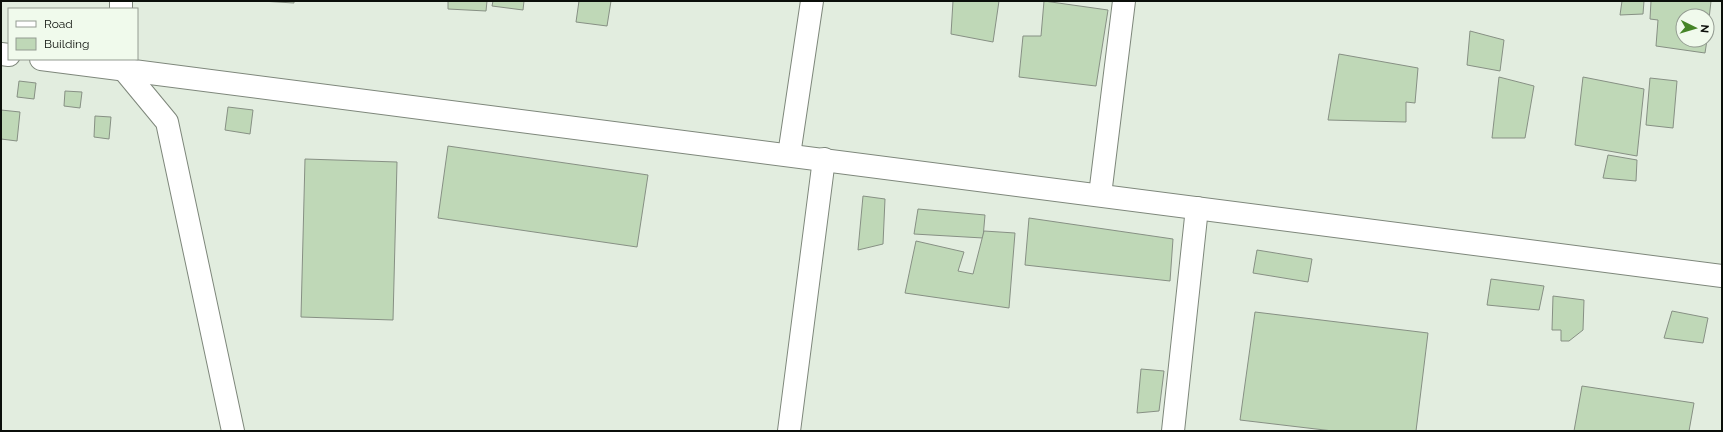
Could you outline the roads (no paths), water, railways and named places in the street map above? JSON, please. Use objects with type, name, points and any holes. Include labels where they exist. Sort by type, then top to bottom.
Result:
[{"type":"street","points":[[789,155],[812,1]]},
{"type":"street","points":[[1100,195],[1124,1]]},
{"type":"street","points":[[55,60],[124,65],[789,155],[1722,276]]},
{"type":"street","points":[[124,65],[167,122],[233,431]]},
{"type":"street","points":[[789,431],[824,159]]},
{"type":"street","points":[[1173,431],[1197,208]]}]
